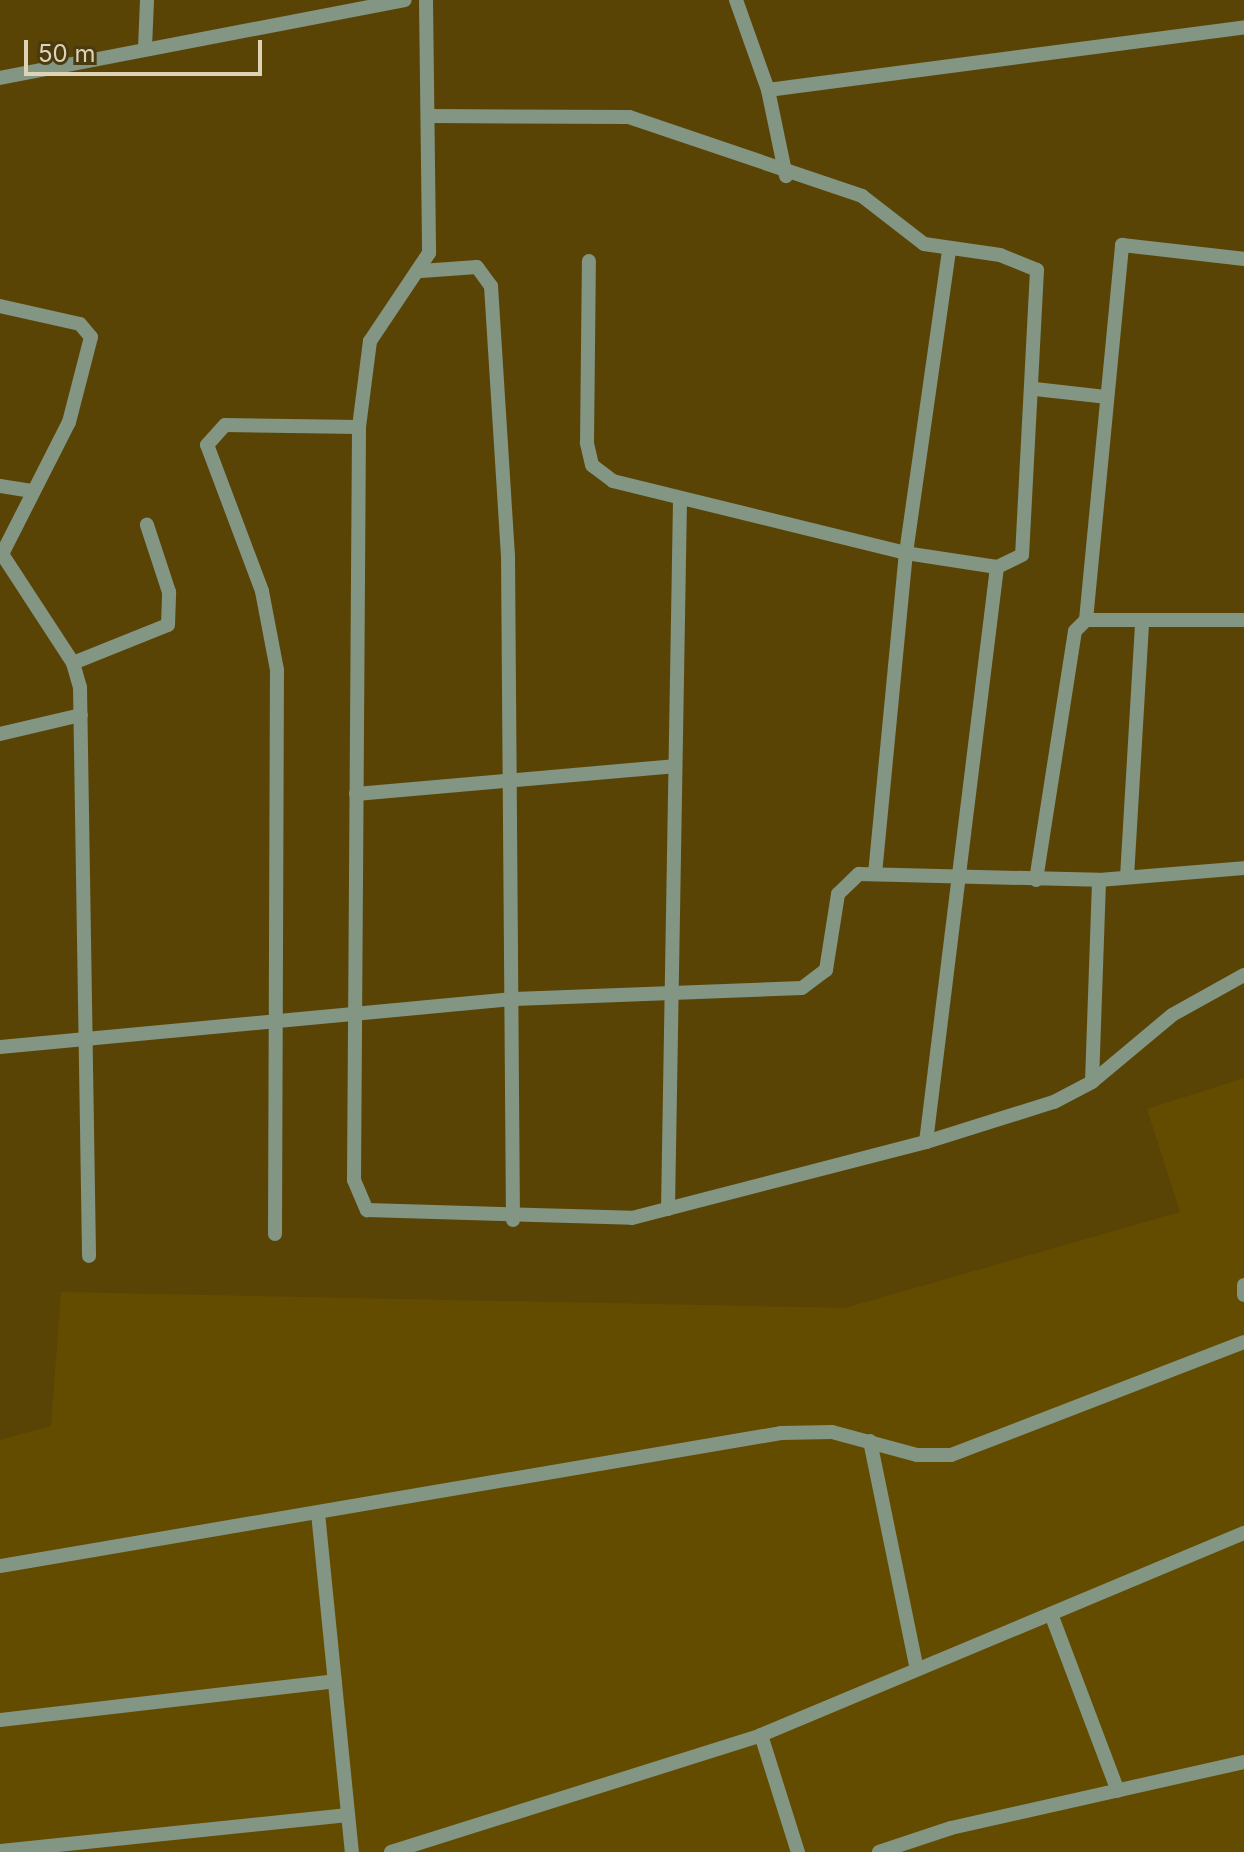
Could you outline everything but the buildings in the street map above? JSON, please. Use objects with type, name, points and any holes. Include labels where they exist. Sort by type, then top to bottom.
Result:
[{"type":"street","points":[[145,48],[147,0]]},
{"type":"street","points":[[0,78],[405,0]]},
{"type":"street","points":[[426,0],[431,235],[421,271],[386,315],[364,367],[359,427],[353,1013],[357,1198],[367,1210],[387,1215],[513,1220],[632,1218],[926,1142],[1054,1102],[1092,1082],[1172,1015],[1244,975]]},
{"type":"street","points":[[736,0],[768,90],[786,176]]},
{"type":"street","points":[[768,90],[1244,27]]},
{"type":"street","points":[[429,116],[607,113],[786,176],[862,196],[906,235],[949,251],[1000,255],[1037,270],[1035,389],[1022,555],[997,567],[906,553],[613,481],[592,465],[589,261]]},
{"type":"street","points":[[1036,880],[1069,652],[1086,620],[1122,245],[1244,259]]},
{"type":"street","points":[[875,874],[906,553],[949,251]]},
{"type":"street","points":[[421,271],[465,265],[489,280],[506,483],[514,999],[513,1220]]},
{"type":"street","points":[[0,306],[80,324],[91,337],[84,384],[2,554],[73,663],[81,715],[89,1256]]},
{"type":"street","points":[[1035,389],[1106,397]]},
{"type":"street","points":[[275,1234],[272,624],[207,445],[225,425],[359,427]]},
{"type":"street","points":[[0,486],[32,491]]},
{"type":"street","points":[[668,1209],[668,993],[680,499]]},
{"type":"street","points":[[73,663],[168,625],[169,592],[147,525]]},
{"type":"street","points":[[926,1142],[955,878],[997,567]]},
{"type":"street","points":[[1086,620],[1244,620]]},
{"type":"street","points":[[1127,877],[1142,622]]},
{"type":"street","points":[[0,734],[81,715]]},
{"type":"street","points":[[356,794],[674,766]]},
{"type":"street","points":[[0,1047],[85,1035],[514,999],[779,991],[815,983],[826,970],[838,894],[847,879],[875,874],[1099,880],[1244,868]]},
{"type":"street","points":[[1092,1082],[1099,880]]},
{"type":"street","points":[[1244,1285],[1244,1295]]},
{"type":"street","points":[[0,1566],[781,1433],[870,1441],[917,1455],[985,1447],[1244,1342]]},
{"type":"street","points":[[870,1441],[917,1669]]},
{"type":"street","points":[[318,1513],[352,1852]]},
{"type":"street","points":[[391,1852],[761,1735],[1244,1533]]},
{"type":"street","points":[[1051,1614],[1118,1791]]},
{"type":"street","points":[[0,1720],[335,1681]]},
{"type":"street","points":[[761,1735],[798,1852]]},
{"type":"street","points":[[879,1852],[1244,1762]]},
{"type":"street","points":[[0,1851],[348,1815]]},
{"type":"shaded area","points":[[1244,1078],[1244,1852],[0,1852],[0,1440],[51,1426],[61,1292],[845,1308],[1180,1212],[1147,1109]]}]
